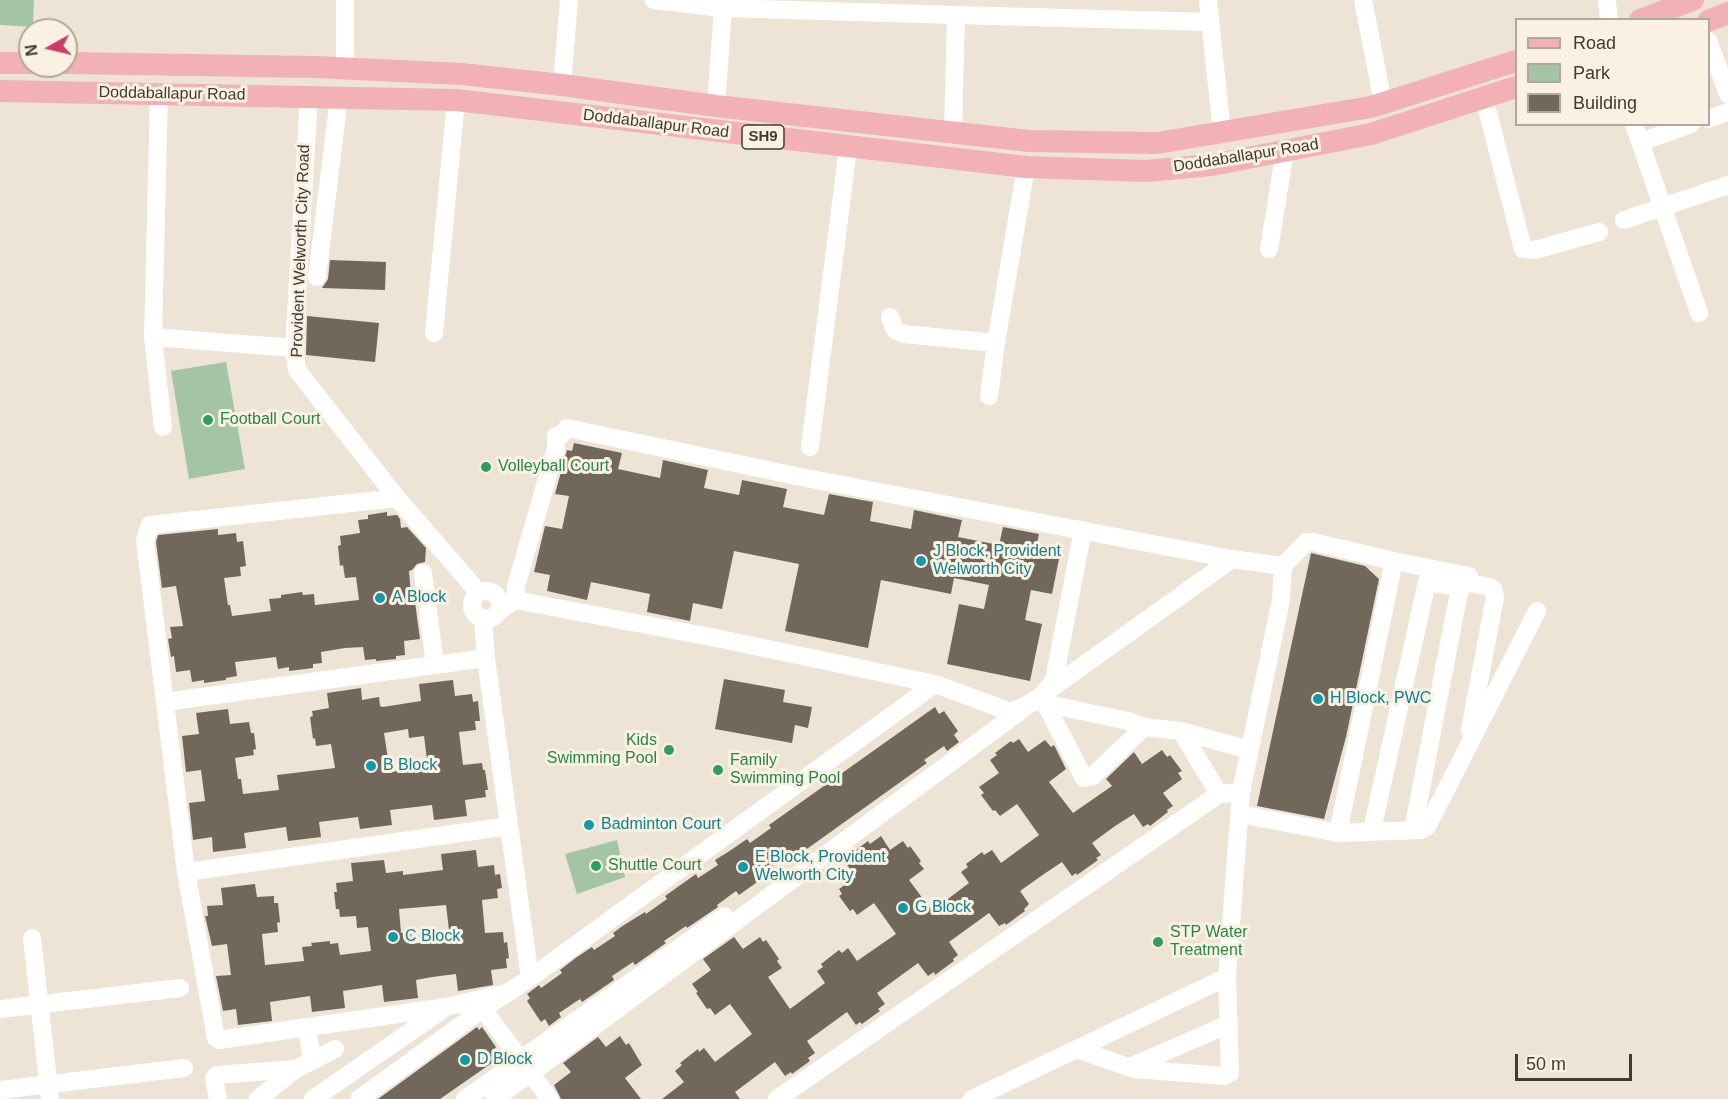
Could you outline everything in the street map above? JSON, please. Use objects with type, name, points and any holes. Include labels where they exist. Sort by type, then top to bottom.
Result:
[{"type":"main road","points":[[1645,18],[1693,0]]},
{"type":"main road","points":[[1710,20],[1728,13]]},
{"type":"main road","name":"Doddaballapur Road","points":[[78,64],[345,68],[462,74],[716,106],[1029,141],[1157,143],[1371,107],[1515,61]]},
{"type":"main road","points":[[0,63],[18,63]]},
{"type":"main road","points":[[70,78],[72,92]]},
{"type":"main road","name":"Doddaballapur Road","points":[[0,91],[456,100],[848,148],[1026,167],[1146,171],[1212,165],[1371,134],[1515,87]]},
{"type":"street","points":[[345,0],[345,68]]},
{"type":"street","points":[[562,85],[569,0]]},
{"type":"street","points":[[654,0],[723,8],[1209,22]]},
{"type":"street","points":[[1208,0],[1222,133]]},
{"type":"street","points":[[1363,0],[1383,103]]},
{"type":"street","points":[[1607,0],[1609,18]]},
{"type":"street","points":[[716,106],[723,8]]},
{"type":"street","points":[[953,132],[956,15]]},
{"type":"street","points":[[1710,45],[1728,94]]},
{"type":"street","points":[[159,94],[153,337],[164,427]]},
{"type":"street","name":"Provident Welworth City Road","points":[[309,96],[294,348],[297,370],[397,498],[479,593],[473,602],[478,616],[490,615]]},
{"type":"street","points":[[317,277],[339,97]]},
{"type":"street","points":[[1484,97],[1523,249],[1535,250],[1599,232]]},
{"type":"street","points":[[434,333],[456,100]]},
{"type":"street","points":[[1710,118],[1728,112]]},
{"type":"street","points":[[1679,126],[1637,133],[1699,313]]},
{"type":"street","points":[[810,447],[848,148]]},
{"type":"street","points":[[1269,249],[1285,151]]},
{"type":"street","points":[[989,396],[1026,167]]},
{"type":"street","points":[[1624,220],[1728,185]]},
{"type":"street","points":[[890,316],[895,330],[903,334],[996,343]]},
{"type":"street","points":[[153,337],[294,348]]},
{"type":"street","points":[[515,600],[516,586],[556,448],[555,436],[561,435],[567,428],[817,480],[1283,567]]},
{"type":"street","points":[[397,498],[150,525],[145,542],[187,878],[216,1038],[219,1040],[446,1007],[510,992]]},
{"type":"street","points":[[494,1099],[526,1066],[1011,712],[1039,700],[1054,680],[1083,530]]},
{"type":"street","points":[[1076,1049],[1129,1068],[1224,1076],[1230,1073],[1227,977],[1241,792],[1281,600],[1283,567],[1306,542],[1469,576],[1464,585],[1413,830]]},
{"type":"street","points":[[465,1099],[526,1066],[1039,700],[1232,559]]},
{"type":"street","points":[[1338,832],[1394,561]]},
{"type":"street","points":[[423,573],[435,665]]},
{"type":"street","points":[[1372,830],[1427,582],[1490,587],[1495,597],[1466,749]]},
{"type":"street","points":[[530,978],[486,663],[490,615],[515,600],[716,638],[935,684],[1011,712]]},
{"type":"street","points":[[1240,814],[1338,832],[1421,830],[1427,827],[1537,611]]},
{"type":"street","points":[[166,706],[486,663]]},
{"type":"street","points":[[166,706],[435,665],[486,663]]},
{"type":"street","points":[[358,1099],[530,978],[935,684]]},
{"type":"street","points":[[1039,700],[1056,707],[1128,721],[1144,727],[1181,731],[1249,750]]},
{"type":"street","points":[[1039,700],[1084,778],[1093,776],[1144,727]]},
{"type":"street","points":[[1181,731],[1219,794]]},
{"type":"street","points":[[777,1099],[1219,794],[1241,792]]},
{"type":"street","points":[[187,878],[510,831]]},
{"type":"street","points":[[32,938],[50,1092]]},
{"type":"street","points":[[972,1099],[1227,977]]},
{"type":"street","points":[[0,1009],[180,988]]},
{"type":"street","points":[[313,1099],[446,1007]]},
{"type":"street","points":[[483,1009],[550,1099]]},
{"type":"street","points":[[1129,1068],[1229,1024]]},
{"type":"street","points":[[304,1065],[307,1027]]},
{"type":"street","points":[[258,1099],[304,1065],[335,1049]]},
{"type":"street","points":[[218,1099],[214,1079],[217,1075],[304,1065]]},
{"type":"street","points":[[0,1090],[50,1092],[184,1068]]},
{"type":"green space","points":[[0,0],[34,0],[33,18],[18,18],[18,26],[0,25]]},
{"type":"green space","name":"Football Court","points":[[226,362],[245,469],[189,479],[171,371]]},
{"type":"green space","name":"Shuttle Court","points":[[617,840],[625,877],[577,894],[565,854]]},
{"type":"building","points":[[330,260],[386,262],[385,290],[322,288],[328,279]]},
{"type":"building","points":[[307,316],[379,323],[375,362],[306,355]]},
{"type":"building","name":"J Block, Provident Welworth City","points":[[574,443],[622,453],[618,469],[660,478],[663,460],[708,470],[704,488],[739,495],[742,480],[787,489],[783,507],[824,515],[829,494],[873,502],[870,521],[911,529],[914,510],[962,520],[958,537],[999,545],[1003,527],[1039,534],[1035,553],[1059,559],[1052,594],[1031,590],[1025,620],[1042,624],[1030,681],[947,664],[959,604],[984,609],[989,585],[954,578],[951,594],[881,580],[868,648],[785,631],[799,564],[734,551],[722,609],[693,603],[690,621],[647,612],[650,594],[591,582],[587,600],[547,591],[550,575],[534,572],[545,526],[562,529],[569,496],[555,494],[567,450],[572,451]]},
{"type":"building","name":"A Block","points":[[387,512],[387,516],[397,515],[401,528],[407,527],[426,548],[425,562],[417,564],[409,571],[411,595],[414,595],[420,639],[404,641],[405,655],[396,656],[396,659],[365,660],[363,647],[345,648],[321,652],[322,663],[313,664],[313,668],[289,671],[289,667],[278,669],[276,657],[235,662],[237,676],[204,683],[204,680],[192,682],[190,670],[176,672],[174,656],[171,657],[168,639],[172,638],[170,627],[183,626],[176,586],[162,588],[156,542],[158,535],[218,529],[218,535],[236,533],[237,542],[243,541],[246,566],[240,567],[241,576],[224,578],[232,616],[271,611],[269,599],[302,592],[303,595],[314,594],[315,605],[359,600],[356,577],[345,578],[343,565],[340,566],[338,546],[341,545],[340,536],[360,533],[358,520],[368,519],[368,515]]},
{"type":"building","name":"H Block, PWC","points":[[1311,553],[1365,566],[1379,579],[1346,737],[1324,819],[1257,806]]},
{"type":"building","points":[[724,679],[785,690],[783,702],[812,707],[808,728],[795,725],[792,743],[715,729]]},
{"type":"building","name":"B Block","points":[[453,680],[455,696],[472,694],[473,702],[478,701],[480,721],[475,721],[476,730],[459,732],[463,765],[482,763],[488,790],[485,790],[486,797],[465,800],[467,816],[434,820],[432,805],[390,810],[392,825],[360,829],[358,817],[319,822],[321,837],[288,841],[286,827],[244,833],[246,848],[213,852],[212,837],[193,840],[189,803],[205,801],[201,770],[186,772],[182,736],[199,734],[196,713],[228,709],[230,724],[249,722],[251,733],[254,733],[256,749],[253,750],[254,755],[235,758],[243,794],[279,790],[277,775],[335,768],[331,744],[316,746],[310,717],[313,716],[312,711],[329,708],[327,693],[361,688],[362,700],[379,697],[380,706],[383,707],[421,701],[419,684]],"holes":[[[408,729],[409,738],[424,736],[428,767],[390,772],[384,733]]]},
{"type":"building","name":"E Block, Provident Welworth City","points":[[935,707],[939,714],[944,711],[958,731],[954,735],[959,742],[947,751],[944,746],[924,760],[927,763],[804,851],[792,859],[789,854],[768,869],[770,873],[739,895],[736,891],[717,905],[718,907],[664,941],[666,943],[635,965],[633,962],[612,976],[614,980],[601,989],[582,1002],[580,999],[559,1013],[561,1017],[549,1026],[545,1019],[541,1022],[527,1001],[530,998],[527,994],[539,985],[541,988],[562,973],[560,970],[592,947],[594,950],[615,936],[613,933],[624,925],[645,912],[646,914],[667,899],[665,896],[696,874],[698,878],[718,865],[715,860],[747,839],[750,843],[771,828],[769,825]]},
{"type":"building","name":"G Block","points":[[1019,739],[1028,752],[1045,740],[1051,747],[1054,745],[1066,769],[1049,782],[1073,813],[1112,786],[1106,779],[1134,752],[1142,764],[1162,750],[1167,757],[1170,755],[1182,771],[1178,773],[1182,779],[1163,793],[1173,806],[1150,826],[1148,824],[1143,827],[1134,814],[1115,826],[1092,843],[1101,855],[1096,858],[1098,860],[1077,875],[1076,873],[1072,876],[1062,862],[1044,874],[1020,891],[1029,904],[1024,909],[1025,911],[1006,925],[1005,923],[999,926],[989,913],[949,942],[958,955],[953,959],[954,961],[935,975],[934,972],[928,976],[918,963],[877,993],[885,1004],[878,1009],[880,1011],[862,1024],[860,1022],[856,1025],[847,1012],[807,1041],[815,1053],[808,1058],[810,1061],[792,1074],[791,1072],[785,1076],[775,1062],[735,1092],[740,1099],[662,1099],[684,1082],[675,1071],[682,1065],[680,1063],[698,1049],[699,1052],[704,1048],[715,1062],[752,1034],[730,1004],[715,1015],[710,1008],[707,1009],[692,984],[711,970],[703,959],[734,937],[743,949],[760,937],[763,942],[766,940],[779,959],[777,961],[782,968],[768,977],[790,1009],[825,983],[817,971],[823,967],[821,964],[839,950],[842,953],[848,948],[857,961],[896,934],[874,903],[857,915],[853,909],[850,911],[839,896],[842,894],[839,889],[856,877],[845,862],[854,856],[852,853],[868,841],[870,844],[881,836],[890,850],[903,841],[908,848],[910,846],[924,869],[909,880],[932,911],[969,883],[961,872],[968,867],[966,864],[982,852],[984,855],[992,850],[1001,863],[1039,835],[1017,804],[1000,816],[995,810],[993,811],[981,795],[984,793],[979,787],[999,773],[990,760],[997,755],[995,753],[1011,741],[1013,743]]},
{"type":"building","name":"C Block","points":[[476,850],[478,867],[494,865],[495,875],[500,874],[502,888],[497,889],[498,898],[482,900],[485,933],[503,932],[504,943],[507,942],[509,958],[506,959],[507,968],[491,970],[493,985],[458,991],[456,974],[416,980],[418,998],[384,1002],[382,985],[343,991],[345,1008],[312,1012],[310,996],[270,1002],[272,1021],[238,1025],[236,1009],[223,1011],[216,976],[231,975],[227,944],[212,946],[205,916],[208,916],[207,906],[223,905],[221,888],[255,884],[257,897],[274,896],[274,903],[278,903],[280,922],[277,923],[278,932],[262,934],[265,965],[304,961],[302,947],[312,946],[311,943],[330,941],[330,944],[338,943],[340,955],[371,951],[368,927],[357,928],[356,916],[340,917],[339,909],[336,909],[334,892],[337,892],[336,883],[353,881],[351,863],[384,860],[386,873],[403,871],[403,875],[443,870],[441,854]],"holes":[[[446,905],[450,939],[412,944],[411,932],[401,933],[399,909]]]},
{"type":"building","name":"D Block","points":[[477,1027],[479,1030],[482,1027],[496,1047],[493,1050],[499,1058],[440,1099],[378,1099]]},
{"type":"building","points":[[620,1036],[626,1045],[629,1043],[642,1065],[625,1078],[641,1099],[561,1099],[554,1085],[571,1072],[563,1063],[598,1037],[606,1047]]},
{"type":"place","name":"Football Court","points":[[208,420]]},
{"type":"place","name":"Volleyball Court","points":[[486,467]]},
{"type":"place","name":"J Block, Provident Welworth City","points":[[921,561]]},
{"type":"place","name":"A Block","points":[[380,598]]},
{"type":"place","name":"H Block, PWC","points":[[1318,699]]},
{"type":"place","name":"Kids Swimming Pool","points":[[669,750]]},
{"type":"place","name":"B Block","points":[[371,766]]},
{"type":"place","name":"Family Swimming Pool","points":[[718,770]]},
{"type":"place","name":"Badminton Court","points":[[589,825]]},
{"type":"place","name":"Shuttle Court","points":[[596,866]]},
{"type":"place","name":"E Block, Provident Welworth City","points":[[743,867]]},
{"type":"place","name":"G Block","points":[[903,908]]},
{"type":"place","name":"C Block","points":[[393,937]]},
{"type":"place","name":"STP Water Treatment","points":[[1158,942]]},
{"type":"place","name":"D Block","points":[[465,1060]]}]
